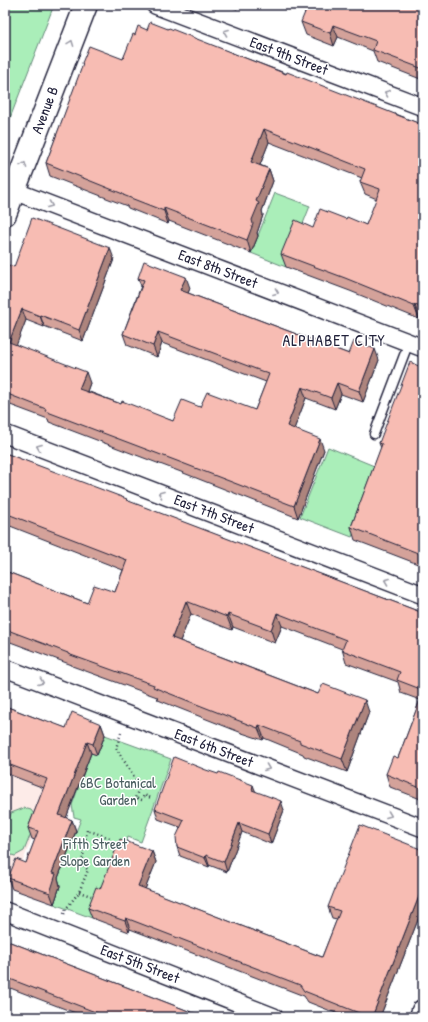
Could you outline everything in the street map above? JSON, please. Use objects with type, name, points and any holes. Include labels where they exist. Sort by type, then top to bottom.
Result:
[{"type":"street","name":"Avenue B","points":[[5,214],[86,5]]},
{"type":"street","name":"East 9th Street","points":[[155,5],[423,107]]},
{"type":"street","name":"East 8th Street","points":[[14,191],[416,345]]},
{"type":"street","name":"East 7th Street","points":[[5,434],[423,595]]},
{"type":"street","name":"East 6th Street","points":[[5,668],[423,828]]},
{"type":"street","name":"East 5th Street","points":[[5,911],[274,1017]]},
{"type":"street","points":[[421,1017],[423,1011]]},
{"type":"lane","points":[[374,434],[416,345]]},
{"type":"path","points":[[122,733],[116,748],[140,786],[136,798],[142,800],[144,795],[151,798]]},
{"type":"path","points":[[64,915],[66,909],[79,892],[88,870],[82,863],[87,830],[110,838]]},
{"type":"path","points":[[79,892],[91,896]]},
{"type":"shaded area","points":[[5,715],[66,737],[40,818],[12,889],[5,884]]},
{"type":"green space","points":[[5,5],[54,5],[5,131]]},
{"type":"green space","points":[[275,193],[310,206],[286,267],[251,253]]},
{"type":"green space","points":[[328,447],[379,468],[352,537],[300,517]]},
{"type":"green space","name":"6BC Botanical Garden","points":[[105,735],[171,759],[141,842],[128,837],[104,899],[99,898],[92,918],[54,904],[60,886],[58,878],[81,819],[74,817],[72,805],[91,753],[97,755]]},
{"type":"green space","points":[[24,808],[31,810],[37,818],[24,851],[15,856],[5,853],[5,819],[9,820],[11,813]]},
{"type":"building","points":[[308,5],[423,5],[423,69],[373,50],[376,41],[333,25],[330,33],[301,22]]},
{"type":"building","points":[[150,22],[286,74],[287,72],[423,125],[423,308],[414,306],[281,254],[295,220],[313,228],[320,209],[346,219],[347,217],[366,225],[380,189],[360,182],[365,169],[264,129],[251,162],[269,169],[256,201],[259,203],[252,220],[253,224],[247,240],[164,208],[164,211],[46,163],[89,46],[123,59],[133,34],[135,35],[138,26],[147,30]]},
{"type":"building","points":[[32,218],[110,248],[79,330],[22,309],[9,342],[86,372],[79,389],[121,404],[122,401],[173,421],[182,400],[200,407],[207,392],[255,410],[269,374],[158,332],[153,346],[123,334],[144,280],[138,278],[144,261],[186,277],[180,290],[349,354],[354,341],[375,349],[359,391],[337,383],[331,398],[302,387],[287,426],[320,439],[294,506],[45,411],[46,409],[5,393],[5,275],[9,265],[14,267]]},
{"type":"building","points":[[410,362],[423,368],[423,555],[351,527],[382,444],[379,443]]},
{"type":"building","points":[[5,453],[423,613],[423,690],[397,680],[400,672],[342,650],[346,640],[277,613],[271,630],[228,614],[227,617],[186,601],[172,638],[318,694],[323,684],[365,700],[342,759],[259,725],[258,728],[153,687],[154,685],[68,654],[5,629],[5,571],[87,603],[94,585],[115,592],[127,560],[5,513]]},
{"type":"building","points":[[423,692],[423,789],[386,774],[393,756],[398,758]]},
{"type":"building","points":[[5,706],[66,728],[72,712],[101,724],[93,744],[87,742],[59,815],[72,820],[52,873],[56,874],[50,893],[8,878],[16,859],[26,863],[38,831],[28,828],[47,779],[5,763]]},
{"type":"building","points":[[174,757],[206,770],[218,774],[219,772],[253,785],[252,790],[281,801],[268,834],[239,823],[224,862],[206,855],[205,858],[177,847],[176,837],[184,820],[155,809]]},
{"type":"building","points":[[360,825],[423,850],[423,886],[372,1017],[304,991],[300,985],[126,918],[125,921],[88,908],[96,887],[100,889],[120,839],[152,851],[138,886],[322,957],[340,911],[328,907]]},
{"type":"building","points":[[5,940],[204,1017],[108,1017],[5,977]]},
{"type":"district","name":"ALPHABET CITY","points":[[334,340]]},
{"type":"park label","name":"Fifth Street Slope Garden","points":[[95,852]]}]
